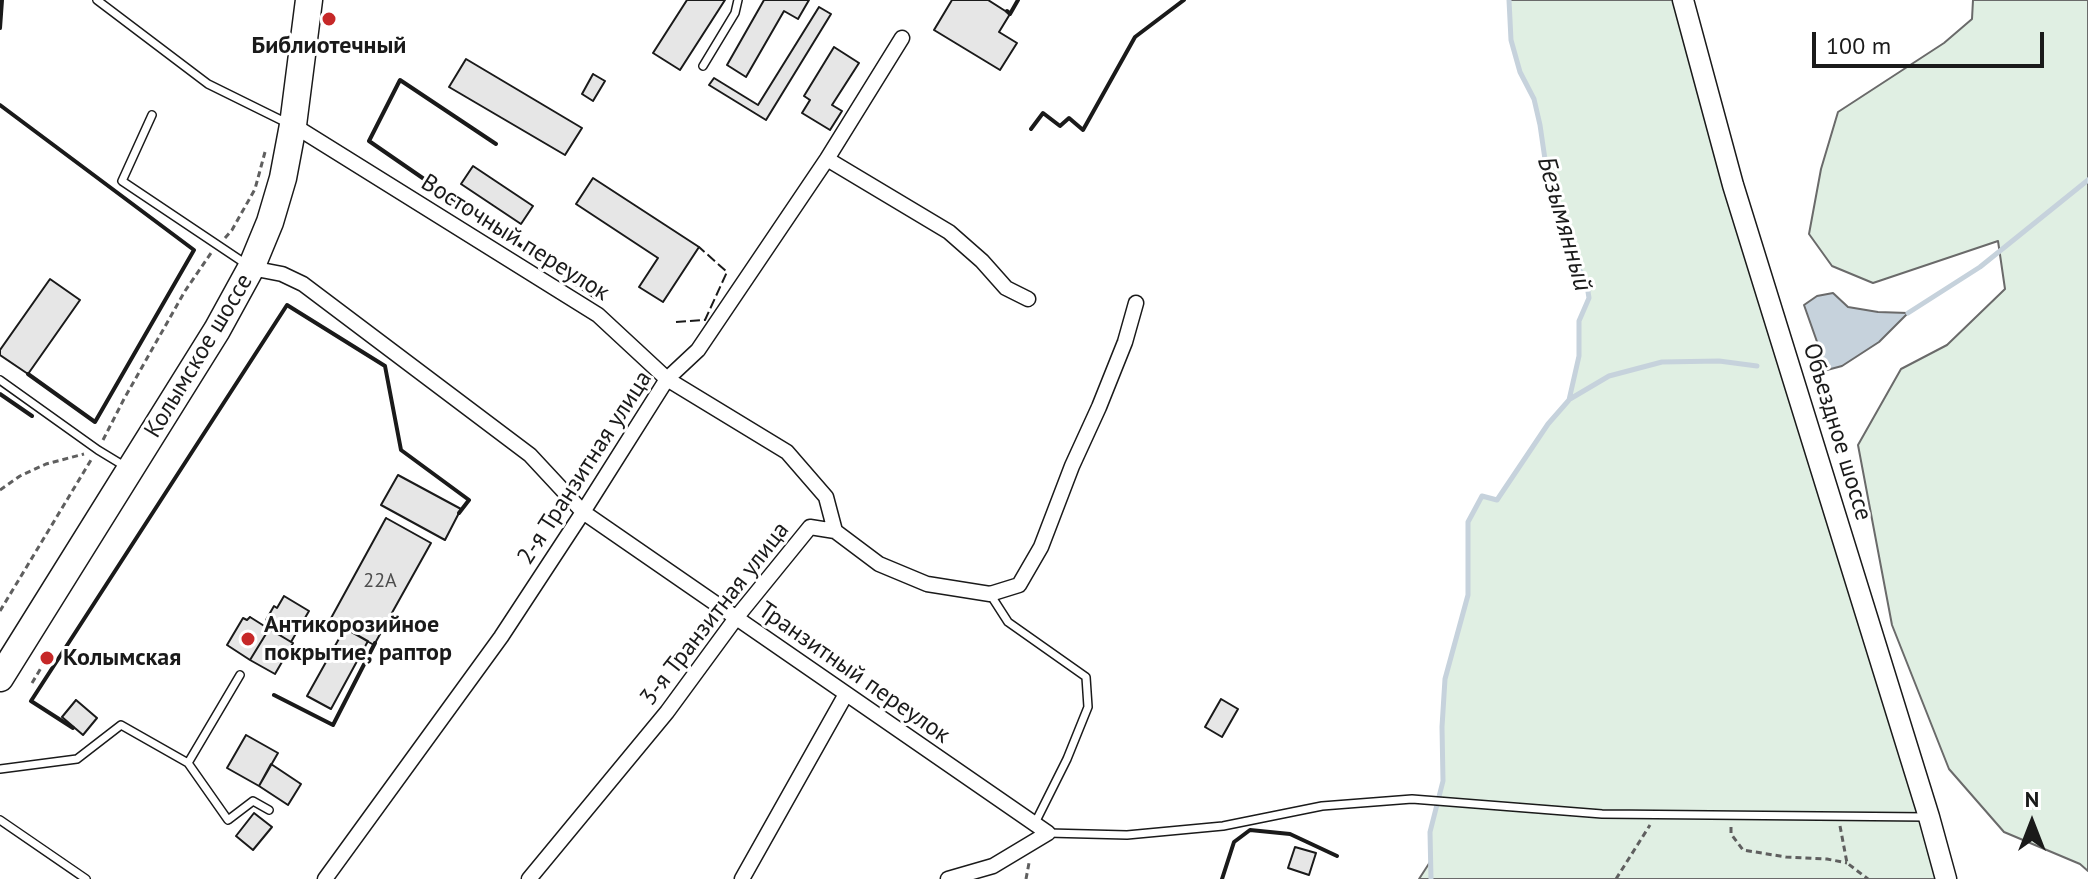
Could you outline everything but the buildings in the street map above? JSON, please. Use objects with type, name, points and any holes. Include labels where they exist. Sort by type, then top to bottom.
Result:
[{"type":"highway","name":"Колымское шоссе","points":[[0,678],[217,330],[251,268],[277,200],[293,125],[309,0]]},
{"type":"street","name":"Объездное шоссе","points":[[1683,0],[1733,185],[1946,879]]},
{"type":"street","name":"2-я Транзитная улица","points":[[325,879],[501,637],[667,379],[698,350],[827,159],[902,38]]},
{"type":"street","name":"Восточный переулок","points":[[293,125],[598,315],[667,379],[787,452],[826,497],[835,531]]},
{"type":"street","points":[[827,159],[949,232],[982,261],[1006,288],[1028,299]]},
{"type":"street","name":"Транзитный переулок","points":[[251,268],[282,274],[303,284],[530,455],[583,512],[1048,833]]},
{"type":"street","points":[[835,531],[879,564],[927,584],[990,594],[1019,585],[1041,547],[1125,342],[1136,303]]},
{"type":"street","name":"3-я Транзитная улица","points":[[529,879],[667,712],[736,618],[810,527],[835,531]]},
{"type":"street","points":[[742,879],[846,694]]},
{"type":"street","points":[[948,879],[993,866],[1048,833]]},
{"type":"lane","points":[[97,0],[208,84],[293,125]]},
{"type":"lane","points":[[703,66],[735,13],[738,0]]},
{"type":"lane","points":[[152,115],[122,181],[251,268]]},
{"type":"lane","points":[[0,380],[131,470]]},
{"type":"lane","points":[[990,594],[1008,622],[1086,677],[1088,707],[1035,824]]},
{"type":"lane","points":[[188,763],[240,675]]},
{"type":"lane","points":[[0,769],[77,759],[121,725],[188,763],[228,820],[253,801],[269,810]]},
{"type":"lane","points":[[1048,833],[1127,835],[1223,826],[1322,806],[1412,799],[1602,814],[1929,817]]},
{"type":"lane","points":[[0,820],[86,879]]},
{"type":"path","points":[[0,611],[98,450],[185,291],[207,258],[232,230],[255,189],[267,147]]},
{"type":"path","points":[[0,490],[46,464],[98,450]]},
{"type":"path","points":[[32,683],[47,658]]},
{"type":"path","points":[[1616,879],[1657,814]]},
{"type":"path","points":[[1732,814],[1731,834],[1743,850],[1847,863],[1868,879]]},
{"type":"path","points":[[1839,817],[1847,863]]},
{"type":"green space","points":[[1509,0],[1683,0],[1946,879],[1419,879],[1430,862],[1430,832],[1443,781],[1445,679],[1468,595],[1468,522],[1482,496],[1498,500],[1548,424],[1569,400],[1579,356],[1579,321],[1589,298],[1586,279],[1571,258],[1548,180],[1534,99],[1520,72],[1511,40]]},
{"type":"green space","points":[[1973,0],[2088,0],[2088,871],[2080,864],[2004,832],[1949,769],[1892,625],[1858,445],[1901,369],[1947,345],[2005,289],[1998,241],[1873,283],[1832,266],[1809,234],[1821,169],[1838,112],[1944,43],[1972,19]]},
{"type":"shaded area","points":[[1833,293],[1848,307],[1908,313],[1879,342],[1842,366],[1827,370],[1804,305],[1817,296]]},
{"type":"waterway","name":"Безымянный","points":[[1431,879],[1430,832],[1443,781],[1445,679],[1468,595],[1468,522],[1482,496],[1497,500],[1548,424],[1569,400],[1579,356],[1579,321],[1589,298],[1586,279],[1571,258],[1548,180],[1534,99],[1520,72],[1511,40],[1509,0]]},
{"type":"waterway","points":[[1908,313],[1980,267],[2088,180]]},
{"type":"waterway","points":[[1570,399],[1609,376],[1662,362],[1719,361],[1757,366]]},
{"type":"fence","points":[[676,322],[705,320],[727,272],[699,247]]},
{"type":"wall","points":[[0,28],[2,0]]},
{"type":"wall","points":[[1007,11],[1010,14],[1018,0]]},
{"type":"wall","points":[[1031,129],[1043,113],[1060,126],[1069,118],[1083,130],[1135,37],[1184,0]]},
{"type":"wall","points":[[496,144],[400,80],[369,141],[595,297]]},
{"type":"wall","points":[[0,105],[194,250],[95,422],[28,374]]},
{"type":"wall","points":[[73,728],[31,701],[287,305],[385,366],[401,450],[469,500],[459,513]]},
{"type":"wall","points":[[0,394],[32,416]]},
{"type":"wall","points":[[274,695],[333,725],[375,643]]},
{"type":"wall","points":[[1222,879],[1234,842],[1250,830],[1290,834],[1337,856]]},
{"type":"place","name":"Библиотечный","points":[[329,19]]},
{"type":"place","name":"Антикорозийное покрытие, раптор","points":[[248,639]]},
{"type":"place","name":"Колымская","points":[[47,658]]}]
